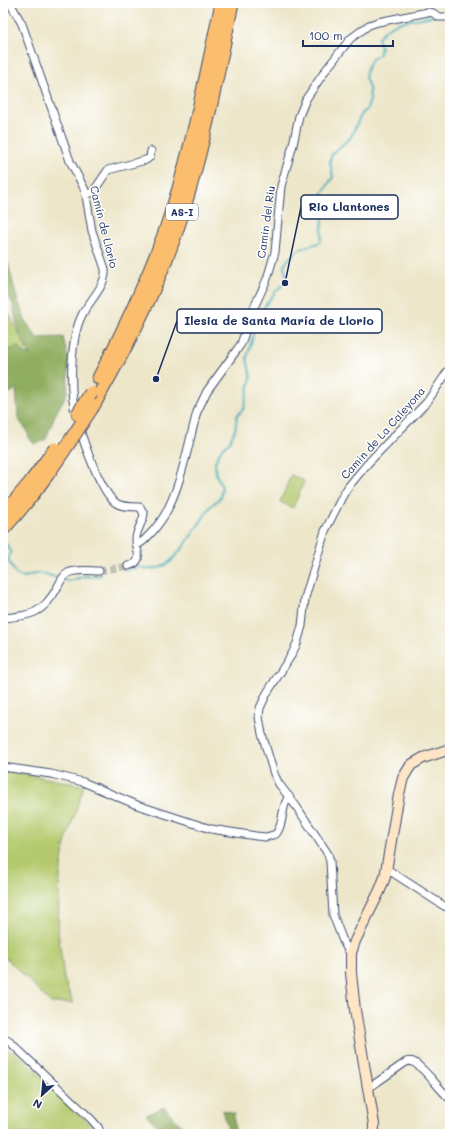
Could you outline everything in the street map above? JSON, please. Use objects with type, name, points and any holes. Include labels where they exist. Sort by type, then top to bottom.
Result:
[{"type":"highway","name":"AS-I","points":[[3,516],[57,447],[91,393],[122,335],[154,262],[181,179],[196,123],[222,3]]},
{"type":"highway","name":"AS-I","points":[[3,529],[16,515],[51,470],[93,406],[131,338],[164,266],[192,182],[206,125],[232,3]]},
{"type":"street","name":"Camín de Llorio","points":[[10,3],[22,24],[37,71],[52,107],[70,161],[85,190],[89,219],[106,274],[103,282],[90,301],[79,322],[74,343],[72,392],[74,407],[81,432],[95,470],[106,492],[111,499],[119,505],[136,506],[143,510],[144,514],[137,534],[138,561],[128,566]]},
{"type":"street","name":"Camín del Riu","points":[[137,545],[146,538],[161,521],[166,512],[181,474],[200,404],[216,378],[241,344],[252,312],[267,279],[275,252],[281,186],[293,145],[299,116],[306,99],[325,71],[350,39],[369,25],[378,22],[436,15],[450,17]]},
{"type":"street","points":[[86,195],[93,192],[108,170],[146,160],[150,157],[151,151]]},
{"type":"street","name":"Camín de La Caleyona","points":[[351,953],[343,941],[333,916],[330,861],[328,854],[289,796],[279,784],[274,774],[262,734],[259,717],[260,708],[267,693],[292,654],[297,643],[302,626],[305,598],[328,524],[348,487],[368,463],[427,402],[450,368]]},
{"type":"street","points":[[3,618],[30,615],[38,610],[53,596],[63,579],[70,572],[99,570]]},
{"type":"street","points":[[374,1134],[352,980],[351,953],[364,921],[380,890],[387,869],[403,778],[411,765],[423,758],[450,749]]},
{"type":"street","points":[[3,767],[51,774],[84,782],[137,805],[211,829],[266,837],[272,836],[280,830],[283,807],[289,796]]},
{"type":"street","points":[[387,869],[444,906],[450,908]]},
{"type":"street","points":[[4,1039],[10,1042],[91,1119],[98,1126],[101,1134]]},
{"type":"street","points":[[368,1086],[373,1085],[406,1062],[410,1061],[414,1062],[429,1076],[450,1099]]},
{"type":"green space","points":[[3,259],[8,263],[16,295],[25,320],[37,338],[63,337],[69,361],[67,393],[55,415],[46,439],[34,444],[29,438],[27,430],[18,418],[16,388],[12,392],[3,393],[3,345],[12,350],[17,345],[22,353],[30,355],[18,331],[13,304],[3,285]]},
{"type":"green space","points":[[3,302],[27,349],[3,383]]},
{"type":"green space","points":[[291,475],[304,481],[293,508],[280,502]]},
{"type":"green space","points":[[3,769],[84,786],[64,847],[60,876],[58,930],[64,979],[73,1003],[51,1003],[3,955]]},
{"type":"green space","points":[[3,1049],[16,1052],[97,1131],[96,1134],[3,1134]]},
{"type":"green space","points":[[164,1107],[189,1134],[166,1134],[146,1115]]},
{"type":"green space","points":[[223,1110],[234,1114],[236,1134],[229,1134]]},
{"type":"waterway","points":[[440,14],[450,11]]},
{"type":"waterway","points":[[127,570],[140,567],[147,569],[159,568],[170,562],[185,545],[211,506],[221,497],[222,487],[216,474],[215,462],[222,448],[229,443],[235,430],[237,416],[244,408],[251,378],[247,358],[255,328],[261,321],[262,310],[276,291],[285,283],[286,274],[284,265],[295,252],[307,246],[319,243],[321,240],[324,208],[322,194],[333,177],[330,161],[332,154],[351,137],[361,115],[367,109],[370,100],[369,88],[365,77],[367,68],[372,59],[379,55],[381,47],[378,39],[383,32],[395,24],[433,16]]},
{"type":"waterway","points":[[3,546],[6,544],[11,551],[8,559],[15,573],[19,576],[24,577],[37,573],[69,581],[85,576],[95,577],[101,575]]},
{"type":"tunnel","points":[[99,571],[128,566]]},
{"type":"place","name":"Rio Llantones","points":[[285,283]]},
{"type":"place","name":"Ilesia de Santa María de Llorio","points":[[156,379]]}]
